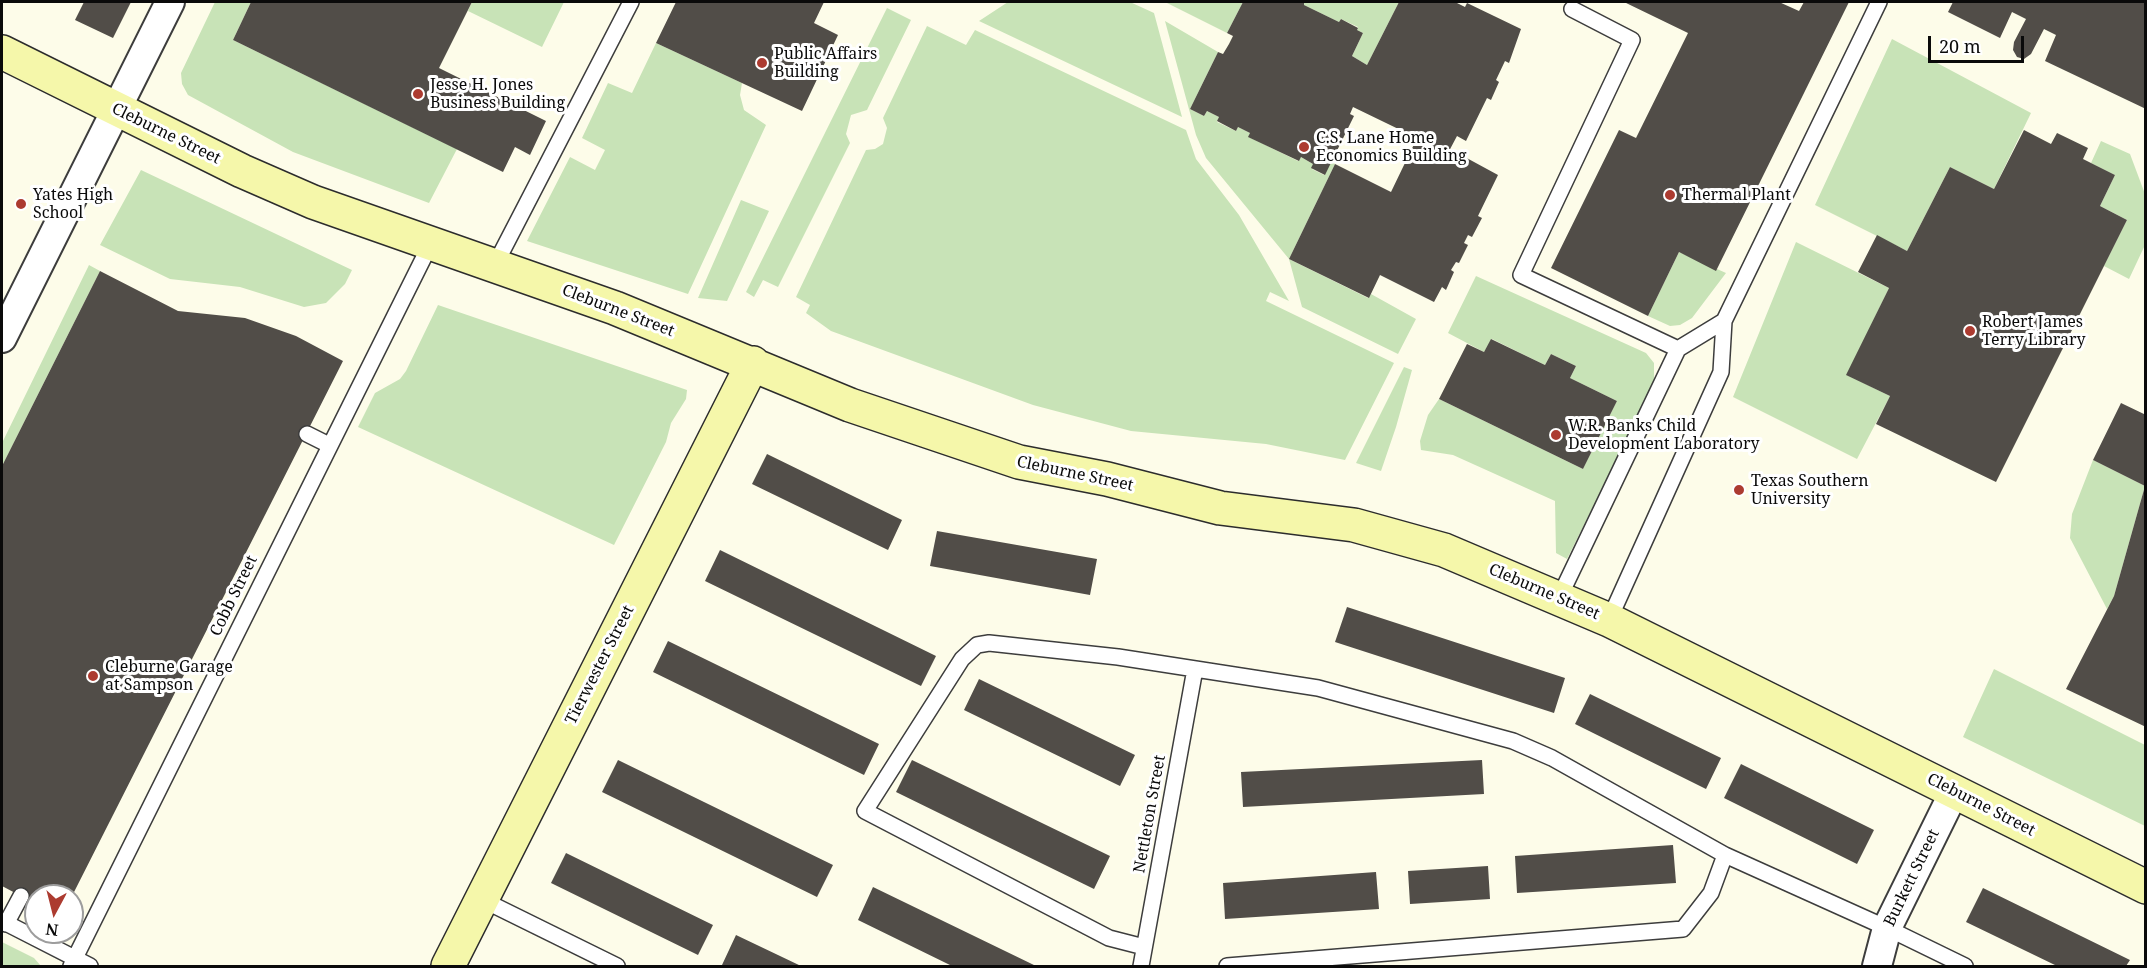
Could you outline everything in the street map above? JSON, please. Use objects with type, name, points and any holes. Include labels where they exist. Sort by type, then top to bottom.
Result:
[{"type":"main road","name":"Cleburne Street","points":[[2,52],[242,171],[313,202],[495,265],[753,363],[850,405],[1018,462],[1107,479],[1220,508],[1354,525],[1444,550],[1609,620],[2145,887]]},
{"type":"main road","name":"Tierwester Street","points":[[448,966],[753,363]]},
{"type":"street","points":[[2,338],[170,2]]},
{"type":"street","name":"Burkett Street","points":[[1877,966],[1887,928],[1954,792]]},
{"type":"lane","points":[[495,265],[631,2]]},
{"type":"lane","points":[[1609,620],[1721,372],[1724,321],[1879,2]]},
{"type":"lane","points":[[1572,9],[1632,40],[1521,275],[1678,349]]},
{"type":"lane","name":"Cobb Street","points":[[73,963],[431,243]]},
{"type":"lane","points":[[1559,598],[1678,349],[1724,321]]},
{"type":"lane","points":[[307,434],[329,445]]},
{"type":"lane","points":[[1144,947],[1109,938],[865,811],[962,659],[977,645],[989,643],[1195,669],[1318,688],[1513,741],[1552,758],[1725,855],[1965,966]]},
{"type":"lane","name":"Nettleton Street","points":[[1141,966],[1195,669]]},
{"type":"lane","points":[[1227,966],[1683,929],[1712,892],[1725,855]]},
{"type":"lane","points":[[21,896],[4,923],[73,963],[90,966]]},
{"type":"lane","points":[[481,899],[617,966]]},
{"type":"green space","points":[[215,2],[251,2],[233,40],[457,149],[429,203],[293,152],[188,95],[182,84],[181,73]]},
{"type":"green space","points":[[472,2],[564,2],[542,47],[468,11]]},
{"type":"green space","points":[[1008,2],[1130,2],[1154,13],[1182,117],[979,21]]},
{"type":"green space","points":[[1165,2],[1243,2],[1227,33]]},
{"type":"green space","points":[[1304,2],[1399,2],[1367,65],[1352,56],[1363,33],[1357,30],[1358,27],[1341,19],[1339,22],[1304,5]]},
{"type":"green space","points":[[887,8],[911,20],[867,110],[851,115],[846,134],[850,143],[778,287],[763,280],[754,297],[746,292]]},
{"type":"green space","points":[[1165,21],[1218,52],[1190,109],[1204,116],[1207,111],[1219,117],[1217,122],[1236,131],[1238,127],[1250,133],[1249,137],[1298,161],[1301,157],[1313,164],[1312,169],[1324,175],[1331,162],[1335,164],[1289,259],[1206,158],[1196,135]]},
{"type":"green space","points":[[927,26],[966,45],[975,30],[1186,130],[1196,159],[1239,215],[1289,301],[1270,292],[1266,301],[1394,363],[1345,460],[1266,444],[1131,431],[1033,405],[831,331],[806,313],[810,305],[796,297],[866,150],[875,149],[883,144],[887,128],[883,118]]},
{"type":"green space","points":[[1892,39],[2031,113],[1994,189],[1950,167],[1907,251],[1815,205]]},
{"type":"green space","points":[[656,43],[742,83],[740,95],[744,110],[766,125],[688,294],[527,241],[570,157],[595,170],[605,150],[582,138],[608,83],[632,93]]},
{"type":"green space","points":[[2101,141],[2130,154],[2145,194],[2145,245],[2129,279],[2104,266],[2127,220],[2100,206],[2115,175],[2091,163]]},
{"type":"green space","points":[[141,170],[352,270],[345,284],[326,303],[304,307],[240,287],[170,279],[100,245]]},
{"type":"green space","points":[[741,200],[769,211],[727,301],[698,298]]},
{"type":"green space","points":[[1796,242],[1889,288],[1847,375],[1890,396],[1857,459],[1733,397]]},
{"type":"green space","points":[[1679,252],[1726,273],[1692,318],[1680,325],[1670,326],[1648,316]]},
{"type":"green space","points":[[1289,259],[1368,298],[1371,294],[1416,319],[1398,354],[1302,307]]},
{"type":"green space","points":[[89,265],[100,271],[2,466],[2,443]]},
{"type":"green space","points":[[1476,276],[1646,353],[1654,363],[1654,385],[1567,559],[1556,553],[1555,501],[1453,455],[1421,450],[1420,441],[1428,415],[1439,399],[1583,469],[1617,401],[1570,378],[1576,366],[1551,354],[1545,365],[1492,339],[1484,352],[1448,333]]},
{"type":"green space","points":[[438,305],[687,390],[686,399],[671,423],[666,442],[614,545],[358,427],[375,393],[400,379],[406,371]]},
{"type":"green space","points":[[1404,367],[1412,370],[1381,471],[1356,463]]},
{"type":"green space","points":[[2093,460],[2145,486],[2114,596],[2107,609],[2070,538],[2072,514]]},
{"type":"green space","points":[[1994,669],[2145,745],[2145,826],[1963,737]]},
{"type":"green space","points":[[2,942],[34,958],[41,966],[2,966]]},
{"type":"building","points":[[84,2],[131,2],[113,38],[75,20]]},
{"type":"building","name":"Jesse H. Jones Business Building","points":[[251,2],[472,2],[439,68],[546,121],[530,155],[515,147],[503,172],[233,40]]},
{"type":"building","name":"Public Affairs Building","points":[[676,2],[824,2],[814,23],[838,35],[802,111],[656,43]]},
{"type":"building","name":"C.S. Lane Home Economics Building","points":[[1243,2],[1304,2],[1304,5],[1339,22],[1341,19],[1363,33],[1352,56],[1367,65],[1399,2],[1455,2],[1465,7],[1467,3],[1521,29],[1509,63],[1505,61],[1496,80],[1499,82],[1491,100],[1487,98],[1466,141],[1457,136],[1448,153],[1461,160],[1463,156],[1498,175],[1478,216],[1482,218],[1472,237],[1468,235],[1464,243],[1468,245],[1459,263],[1456,262],[1451,270],[1454,272],[1446,290],[1442,287],[1434,302],[1380,275],[1369,298],[1289,259],[1335,164],[1391,192],[1417,138],[1353,107],[1350,114],[1354,116],[1325,175],[1311,168],[1313,164],[1301,157],[1299,161],[1248,137],[1250,133],[1238,127],[1236,131],[1217,121],[1219,117],[1207,111],[1204,116],[1190,109],[1218,52],[1223,54],[1233,36],[1227,33]]},
{"type":"building","name":"Thermal Plant","points":[[1624,2],[1779,2],[1799,11],[1804,2],[1849,2],[1716,271],[1679,252],[1648,316],[1551,268],[1619,130],[1636,138],[1688,33]]},
{"type":"building","points":[[1953,2],[2146,2],[2146,109],[2045,61],[2056,35],[2044,29],[2031,54],[2024,59],[2017,57],[2013,50],[2014,42],[2026,19],[2012,12],[2000,38],[1948,12]]},
{"type":"building","name":"Robert James Terry Library","points":[[2024,130],[2051,144],[2057,133],[2088,148],[2083,159],[2115,175],[2100,206],[2127,220],[1996,482],[1876,424],[1890,396],[1846,375],[1889,288],[1858,272],[1877,235],[1907,251],[1950,167],[1994,189]]},
{"type":"building","name":"Cleburne Garage at Sampson","points":[[100,271],[178,311],[245,318],[296,336],[343,361],[78,884],[24,884],[24,898],[2,886],[2,466]]},
{"type":"building","name":"W.R. Banks Child Development Laboratory","points":[[1491,339],[1545,365],[1551,354],[1576,366],[1570,378],[1617,401],[1583,469],[1439,399],[1467,344],[1484,352]]},
{"type":"building","points":[[2121,403],[2146,415],[2146,727],[2066,689],[2114,596],[2145,486],[2093,460]]},
{"type":"building","points":[[767,454],[902,520],[888,550],[752,484]]},
{"type":"building","points":[[937,531],[1097,559],[1090,595],[930,566]]},
{"type":"building","points":[[720,550],[936,656],[921,686],[705,581]]},
{"type":"building","points":[[1347,607],[1565,678],[1554,713],[1335,642]]},
{"type":"building","points":[[668,641],[879,744],[864,775],[653,672]]},
{"type":"building","points":[[979,679],[1135,755],[1120,786],[964,710]]},
{"type":"building","points":[[1590,694],[1721,758],[1706,789],[1575,724]]},
{"type":"building","points":[[618,760],[833,865],[817,897],[602,792]]},
{"type":"building","points":[[912,760],[1110,856],[1094,889],[896,792]]},
{"type":"building","points":[[1482,760],[1484,794],[1243,807],[1241,772]]},
{"type":"building","points":[[1741,764],[1874,830],[1857,864],[1724,798]]},
{"type":"building","points":[[1673,845],[1676,883],[1517,893],[1515,856]]},
{"type":"building","points":[[566,853],[713,925],[698,955],[551,883]]},
{"type":"building","points":[[1488,866],[1490,899],[1410,904],[1408,871]]},
{"type":"building","points":[[1376,872],[1379,909],[1225,919],[1223,883]]},
{"type":"building","points":[[873,887],[1036,966],[952,966],[858,920]]},
{"type":"building","points":[[1983,888],[2130,960],[2126,966],[2057,966],[1966,922]]},
{"type":"building","points":[[736,935],[801,966],[722,965]]},
{"type":"place","name":"Public Affairs Building","points":[[762,63]]},
{"type":"place","name":"Jesse H. Jones Business Building","points":[[418,94]]},
{"type":"place","name":"C.S. Lane Home Economics Building","points":[[1304,147]]},
{"type":"place","name":"Thermal Plant","points":[[1670,195]]},
{"type":"place","name":"Yates High School","points":[[21,204]]},
{"type":"place","name":"Robert James Terry Library","points":[[1970,331]]},
{"type":"place","name":"W.R. Banks Child Development Laboratory","points":[[1556,435]]},
{"type":"place","name":"Texas Southern University","points":[[1739,490]]},
{"type":"place","name":"Cleburne Garage at Sampson","points":[[93,676]]}]
